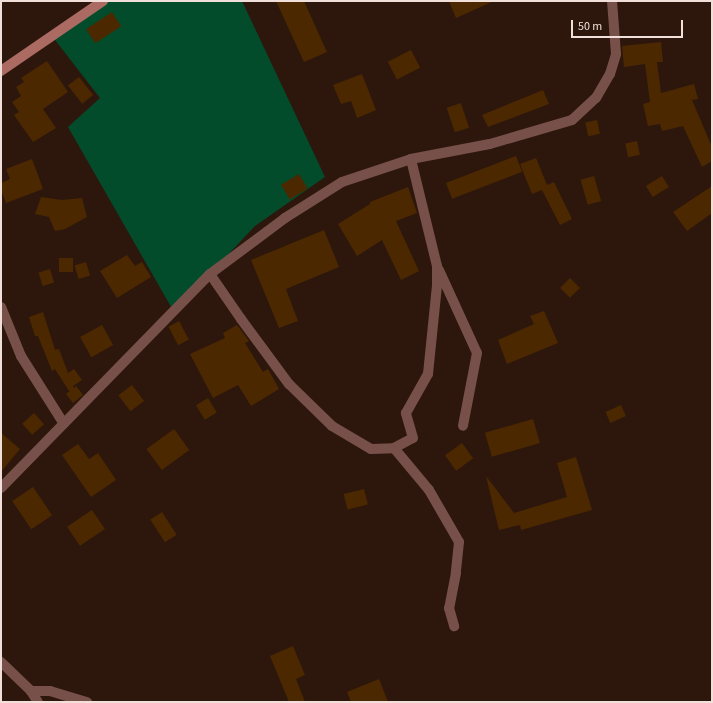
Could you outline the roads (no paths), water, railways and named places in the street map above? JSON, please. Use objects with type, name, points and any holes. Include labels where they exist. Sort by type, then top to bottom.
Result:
[{"type":"main road","points":[[1,71],[103,1]]},
{"type":"street","points":[[1,488],[210,274],[286,218],[342,182],[411,159],[490,144],[572,120],[596,98],[610,74],[616,54],[612,1]]},
{"type":"street","points":[[411,159],[437,266],[478,353],[463,426]]},
{"type":"street","points":[[210,274],[289,384],[332,426],[371,450],[394,448],[413,438],[406,413],[428,374],[437,285],[437,266]]},
{"type":"street","points":[[1,307],[21,356],[64,424]]},
{"type":"street","points":[[394,448],[429,490],[459,542],[456,573],[449,608],[454,626]]},
{"type":"street","points":[[1,662],[31,690],[38,702]]},
{"type":"street","points":[[31,690],[50,691],[87,702]]}]
